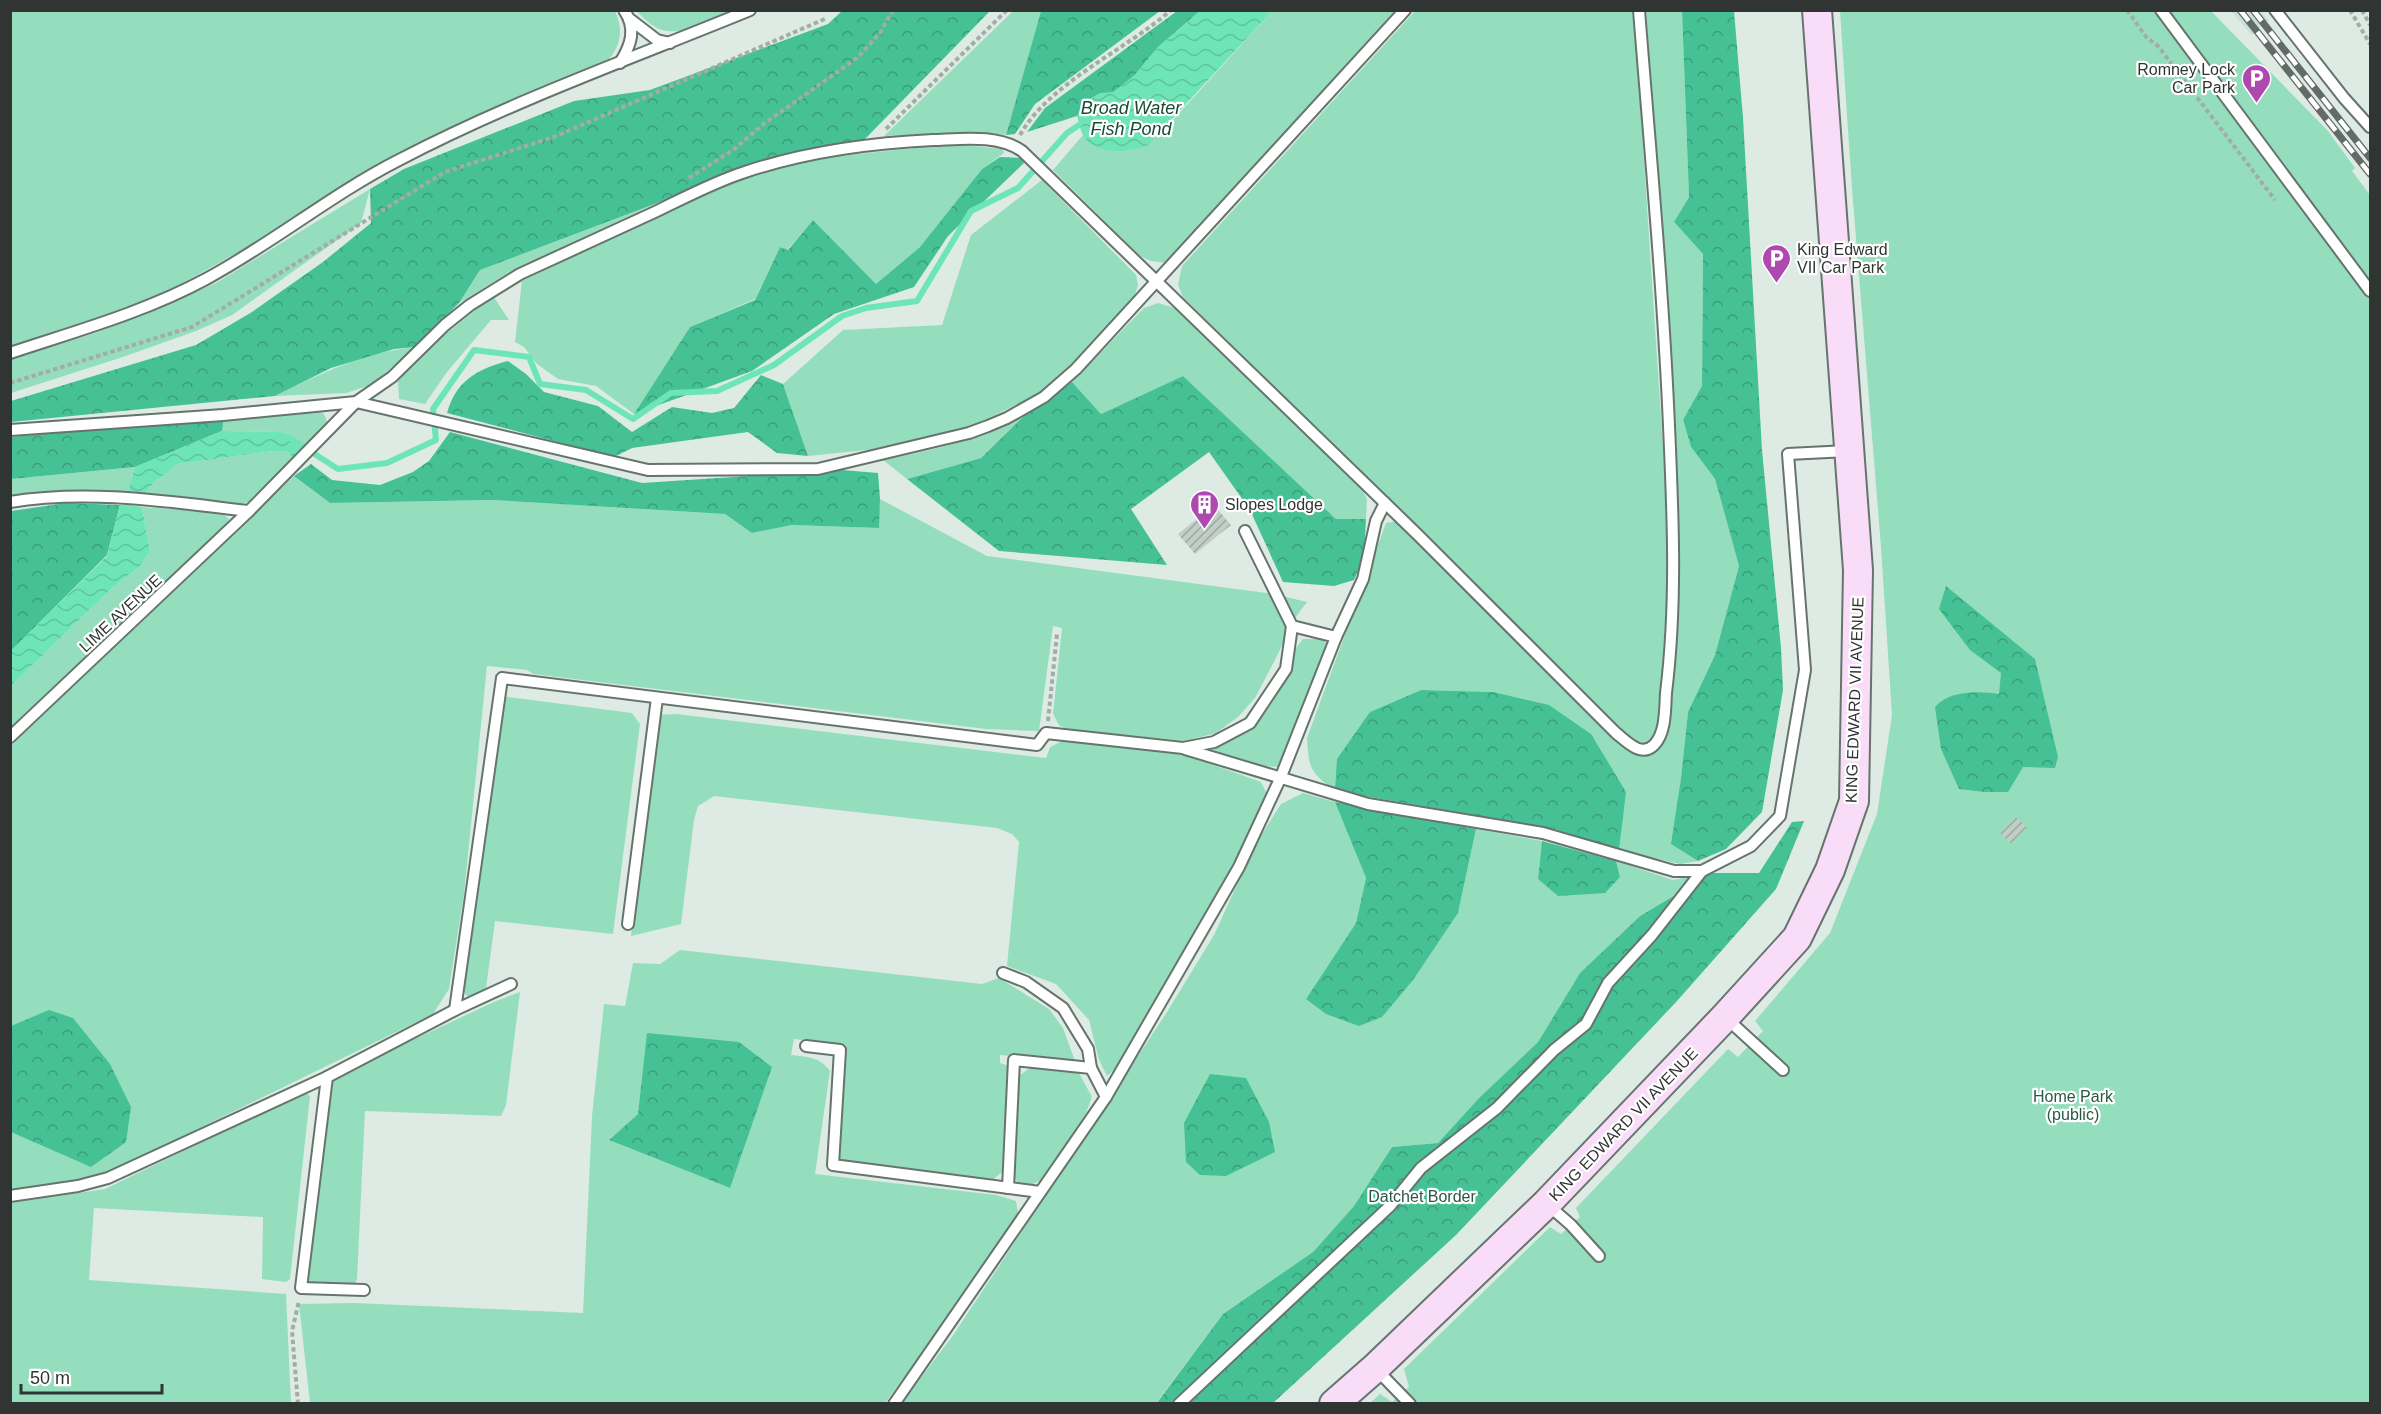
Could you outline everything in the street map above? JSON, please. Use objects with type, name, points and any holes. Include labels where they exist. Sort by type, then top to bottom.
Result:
[{"type":"main road","name":"KING EDWARD VII AVENUE","points":[[1334,1404],[1375,1368],[1547,1203],[1725,1017],[1797,938],[1830,870],[1854,801],[1858,570],[1817,10]]},
{"type":"lane","points":[[10,353],[136,310],[205,280],[397,161],[489,116],[750,10]]},
{"type":"lane","points":[[10,430],[223,415],[356,402],[648,470],[818,469],[969,433],[1007,418],[1044,396],[1060,383],[1157,282],[1405,10]]},
{"type":"lane","points":[[1015,146],[1048,175],[1385,503],[1616,733],[1637,749],[1644,750],[1656,743],[1663,724],[1672,626],[1673,505],[1663,315],[1639,10]]},
{"type":"lane","points":[[2161,10],[2370,291]]},
{"type":"lane","points":[[2275,10],[2344,98],[2370,127]]},
{"type":"lane","points":[[627,15],[657,40],[670,43]]},
{"type":"lane","points":[[620,63],[630,46],[627,15]]},
{"type":"lane","name":"LIME AVENUE","points":[[10,737],[249,511],[356,402],[392,377],[445,325],[494,289],[531,269],[716,183],[774,163],[818,153],[873,146],[963,139],[1002,142],[1015,146]]},
{"type":"lane","points":[[1179,1404],[1390,1206],[1421,1168],[1497,1108],[1554,1050],[1586,1024],[1608,983],[1652,935],[1702,871],[1751,846],[1780,816],[1805,670],[1788,454],[1849,451]]},
{"type":"lane","points":[[10,502],[74,495],[249,511]]},
{"type":"lane","points":[[894,1404],[1106,1097],[1239,867],[1280,779],[1336,637],[1363,579],[1376,521],[1385,503]]},
{"type":"lane","points":[[1184,748],[1214,742],[1250,723],[1286,669],[1292,626],[1245,531]]},
{"type":"lane","points":[[1292,626],[1336,637]]},
{"type":"lane","points":[[455,1010],[502,678],[1037,744],[1046,733],[1184,748],[1368,804],[1544,832],[1674,871],[1702,871]]},
{"type":"lane","points":[[628,924],[657,698]]},
{"type":"lane","points":[[1003,972],[1026,982],[1063,1008],[1088,1048],[1091,1068],[1106,1097]]},
{"type":"lane","points":[[10,1196],[78,1186],[108,1178],[327,1077],[455,1010],[511,984]]},
{"type":"lane","points":[[1725,1017],[1783,1070]]},
{"type":"lane","points":[[806,1046],[840,1050],[833,1165],[1040,1192]]},
{"type":"lane","points":[[1008,1188],[1014,1060],[1091,1068]]},
{"type":"lane","points":[[327,1077],[301,1288],[364,1290]]},
{"type":"lane","points":[[1547,1203],[1599,1256]]},
{"type":"lane","points":[[1375,1368],[1410,1404]]},
{"type":"path","points":[[669,205],[671,197],[689,178],[733,150],[765,123],[857,58],[880,33],[893,10]]},
{"type":"path","points":[[873,146],[897,118],[1007,10]]},
{"type":"path","points":[[1015,146],[1028,121],[1053,95],[1171,10]]},
{"type":"path","points":[[2127,10],[2147,38],[2158,46],[2275,200]]},
{"type":"path","points":[[2350,10],[2370,44]]},
{"type":"path","points":[[2362,10],[2370,25]]},
{"type":"path","points":[[10,383],[192,327],[445,172],[554,136],[827,18]]},
{"type":"path","points":[[1046,733],[1057,634]]},
{"type":"path","points":[[298,1404],[292,1331],[301,1288]]},
{"type":"shaded area","points":[[2231,11],[2260,11],[2269,20],[2252,35]]},
{"type":"green space","points":[[10,11],[615,11],[620,32],[618,45],[605,63],[503,104],[398,153],[251,245],[179,285],[133,305],[11,347]]},
{"type":"green space","points":[[636,11],[733,11],[697,26],[668,31],[659,29]]},
{"type":"green space","points":[[842,11],[990,11],[865,139],[791,153],[744,167],[652,205],[480,270],[459,303],[415,347],[394,349],[331,368],[275,396],[11,422],[11,401],[196,345],[252,312],[323,262],[371,223],[370,189],[404,169],[574,101],[650,90],[828,24]]},
{"type":"green space","points":[[1013,11],[1041,11],[1006,135],[978,132],[884,136]]},
{"type":"green space","points":[[1041,11],[1160,11],[1035,104],[1015,134],[1006,135]]},
{"type":"green space","points":[[1177,11],[1200,11],[1158,47],[1135,75],[1113,93],[1101,93],[1086,101],[1077,116],[1027,132],[1045,108]]},
{"type":"green space","points":[[1272,11],[1396,11],[1167,263],[1151,261],[1140,256],[1053,170],[1083,135],[1095,146],[1162,132]]},
{"type":"green space","points":[[1415,11],[1634,11],[1670,553],[1658,729],[1648,743],[1636,741],[1623,731],[1183,297],[1178,285],[1182,266]]},
{"type":"green space","points":[[1643,11],[1682,11],[1689,197],[1674,222],[1703,254],[1702,386],[1683,421],[1691,447],[1715,479],[1739,566],[1715,655],[1688,712],[1672,844],[1698,861],[1680,864],[1619,850],[1625,791],[1493,692],[1421,690],[1370,712],[1335,791],[1312,769],[1307,738],[1386,523],[1398,521],[1627,748],[1653,752],[1675,650],[1679,560],[1664,277]]},
{"type":"green space","points":[[1682,11],[1734,11],[1743,118],[1762,450],[1783,690],[1762,812],[1726,849],[1698,861],[1671,844],[1688,712],[1715,655],[1739,566],[1715,479],[1691,447],[1683,420],[1702,386],[1703,254],[1674,222],[1689,197]]},
{"type":"green space","name":"Home Park (public)","points":[[1840,11],[2211,11],[2328,131],[2355,168],[2352,171],[2370,195],[2370,1403],[1369,1404],[1380,1394],[1392,1402],[1409,1387],[1404,1369],[1550,1227],[1561,1234],[1580,1217],[1576,1208],[1728,1049],[1738,1057],[1763,1031],[1755,1021],[1830,933],[1877,814],[1892,715]]},
{"type":"green space","points":[[952,144],[1003,149],[1004,153],[982,169],[920,247],[876,284],[813,220],[787,250],[780,247],[755,299],[690,327],[634,414],[596,386],[558,379],[537,364],[524,347],[515,342],[522,281],[632,228],[748,176],[821,158]]},
{"type":"green space","points":[[1000,157],[1021,158],[1024,163],[948,236],[914,287],[834,314],[752,371],[634,414],[690,327],[755,300],[780,247],[788,250],[813,220],[876,284],[920,247],[982,169]]},
{"type":"green space","points":[[1042,180],[1136,275],[1138,285],[1135,295],[1079,358],[1038,394],[966,429],[896,447],[808,456],[783,384],[843,330],[942,325],[971,235]]},
{"type":"green space","points":[[370,189],[361,223],[232,315],[196,331],[123,357],[11,393],[11,358],[95,333],[216,283]]},
{"type":"green space","points":[[652,205],[508,273],[459,303],[480,270]]},
{"type":"green space","points":[[493,296],[509,320],[491,320],[447,372],[425,404],[399,399],[398,381],[422,353]]},
{"type":"green space","points":[[1158,303],[1175,308],[1360,486],[1367,499],[1366,519],[1336,519],[1183,376],[1101,414],[1072,382],[1144,308]]},
{"type":"green space","points":[[415,347],[371,385],[346,393],[275,396],[360,359]]},
{"type":"green space","points":[[508,361],[526,374],[544,392],[598,406],[632,432],[672,407],[712,413],[734,408],[761,375],[783,384],[808,456],[777,453],[748,432],[632,448],[614,457],[447,413],[456,392],[469,378],[487,368]]},
{"type":"green space","points":[[1183,376],[1336,519],[1366,519],[1364,557],[1354,580],[1334,586],[1283,582],[1250,510],[1209,452],[1131,509],[1167,565],[999,551],[907,479],[981,458],[1024,416],[1072,382],[1101,414]]},
{"type":"green space","points":[[317,411],[324,414],[328,424],[304,450],[282,432],[222,431],[224,418]]},
{"type":"green space","points":[[1024,416],[981,458],[907,479],[883,460],[973,438]]},
{"type":"green space","points":[[224,418],[222,431],[135,467],[11,479],[10,437]]},
{"type":"green space","points":[[450,432],[642,483],[842,470],[878,473],[879,528],[792,525],[752,533],[725,514],[493,500],[330,503],[294,476],[311,464],[332,480],[380,485],[413,472],[429,461]]},
{"type":"green space","points":[[285,451],[295,458],[254,501],[234,505],[144,494],[154,482],[178,464]]},
{"type":"green space","points":[[135,467],[128,491],[70,491],[11,499],[10,479]]},
{"type":"green space","points":[[294,476],[330,503],[493,500],[725,514],[752,533],[792,525],[878,528],[880,499],[987,556],[1274,594],[1307,602],[1292,622],[1255,698],[1238,717],[1216,733],[1185,741],[1066,729],[1059,725],[1053,714],[1062,628],[1053,626],[1039,731],[986,729],[533,674],[527,670],[487,666],[464,894],[449,989],[433,1014],[91,1181],[11,1191],[11,745]]},
{"type":"green space","points":[[66,503],[120,505],[107,555],[11,651],[11,511]]},
{"type":"green space","points":[[142,507],[222,513],[229,519],[223,532],[11,732],[11,686],[113,587],[139,567],[150,552]]},
{"type":"green space","points":[[1946,586],[2035,659],[2058,757],[2055,768],[2023,767],[2008,792],[1959,789],[1941,749],[1935,707],[1948,697],[1965,693],[1999,694],[2001,673],[1970,650],[1939,609]]},
{"type":"green space","points":[[1303,639],[1323,639],[1331,650],[1281,767],[1258,766],[1212,750],[1255,717],[1290,656]]},
{"type":"green space","points":[[1421,690],[1493,692],[1549,705],[1591,734],[1626,792],[1619,850],[1555,829],[1335,791],[1337,759],[1370,712]]},
{"type":"green space","points":[[501,696],[632,713],[640,724],[613,934],[495,921],[486,988],[470,998],[465,994],[463,985]]},
{"type":"green space","points":[[676,714],[1046,758],[1050,747],[1062,741],[1183,754],[1261,782],[1268,796],[1197,939],[1116,1068],[1107,1076],[1099,1060],[1089,1020],[1056,984],[1007,966],[1019,842],[1012,834],[997,828],[714,796],[698,806],[694,820],[681,924],[631,936],[656,715]]},
{"type":"green space","points":[[1303,793],[1335,802],[1366,878],[1356,923],[1306,999],[1413,979],[1458,913],[1476,829],[1542,841],[1538,879],[1620,877],[1616,861],[1673,880],[1711,873],[1640,916],[1580,973],[1538,1042],[1479,1098],[1438,1143],[1392,1147],[1354,1206],[1313,1252],[1223,1314],[1156,1403],[901,1404],[954,1334],[1167,1012],[1214,935],[1255,845],[1281,804]]},
{"type":"green space","points":[[1335,802],[1476,829],[1458,913],[1413,980],[1382,1017],[1359,1026],[1326,1014],[1306,999],[1356,923],[1366,878]]},
{"type":"green space","name":"Datchet Border","points":[[1804,821],[1776,889],[1677,1001],[1456,1235],[1273,1403],[1156,1404],[1223,1314],[1313,1252],[1354,1206],[1392,1147],[1438,1143],[1479,1098],[1538,1042],[1580,973],[1640,916],[1712,873],[1759,873],[1792,822]]},
{"type":"green space","points":[[1542,841],[1616,861],[1620,877],[1605,893],[1558,896],[1538,879]]},
{"type":"green space","points":[[680,950],[982,984],[999,978],[1049,1009],[1063,1028],[1075,1061],[1000,1055],[1000,1063],[1009,1066],[1002,1172],[990,1182],[848,1167],[832,1150],[846,1045],[794,1039],[791,1055],[818,1060],[830,1071],[815,1174],[996,1195],[1016,1201],[1018,1213],[944,1323],[885,1403],[310,1403],[299,1304],[355,1303],[583,1313],[592,1116],[604,1004],[625,1006],[633,963],[660,964]],"holes":[[[638,1114],[730,1188],[609,1140]]]},
{"type":"green space","points":[[520,992],[506,1105],[501,1116],[365,1111],[357,1279],[354,1286],[300,1282],[325,1090],[336,1076]]},
{"type":"green space","points":[[49,1010],[73,1018],[110,1064],[131,1107],[126,1142],[91,1167],[11,1132],[11,1026]]},
{"type":"green space","points":[[647,1033],[739,1042],[772,1067],[730,1188],[609,1140],[638,1114]]},
{"type":"green space","points":[[1030,1068],[1079,1073],[1092,1097],[1086,1113],[1044,1179],[1031,1185],[1018,1183],[1010,1171],[1020,1075]]},
{"type":"green space","points":[[1210,1074],[1246,1078],[1269,1122],[1275,1152],[1226,1176],[1200,1175],[1186,1162],[1184,1123]]},
{"type":"green space","points":[[305,1092],[310,1096],[290,1279],[286,1282],[262,1279],[263,1217],[94,1208],[89,1280],[286,1294],[291,1403],[11,1404],[11,1203],[105,1189]]},
{"type":"water","name":"Broad Water Fish Pond","points":[[1200,11],[1272,11],[1148,145],[1132,150],[1113,151],[1104,150],[1088,142],[1082,133],[1077,116],[1086,101],[1101,93],[1113,92],[1135,75],[1159,46]]},
{"type":"water","points":[[222,431],[282,432],[304,450],[295,458],[285,451],[273,451],[178,464],[154,482],[144,494],[128,491],[135,467]]},
{"type":"water","points":[[120,505],[142,507],[150,552],[139,567],[113,587],[11,686],[11,651],[107,556]]},
{"type":"building","name":"Slopes Lodge","points":[[1214,505],[1231,525],[1195,554],[1178,534]]},
{"type":"building","points":[[2016,817],[2027,827],[2011,844],[2000,833]]},
{"type":"waterway","points":[[280,437],[288,437],[338,469],[387,463],[436,440],[433,409],[474,350],[529,357],[540,384],[586,390],[633,419],[671,393],[717,391],[774,365],[842,316],[866,308],[917,301],[971,211],[1018,188],[1067,133],[1079,125]]},
{"type":"railway","points":[[2240,10],[2370,174]]},
{"type":"railway","points":[[2253,10],[2370,158]]},
{"type":"place","name":"Romney Lock Car Park","points":[[2256,104]]},
{"type":"place","name":"King Edward VII Car Park","points":[[1776,284]]},
{"type":"place","name":"Slopes Lodge","points":[[1204,530]]}]
